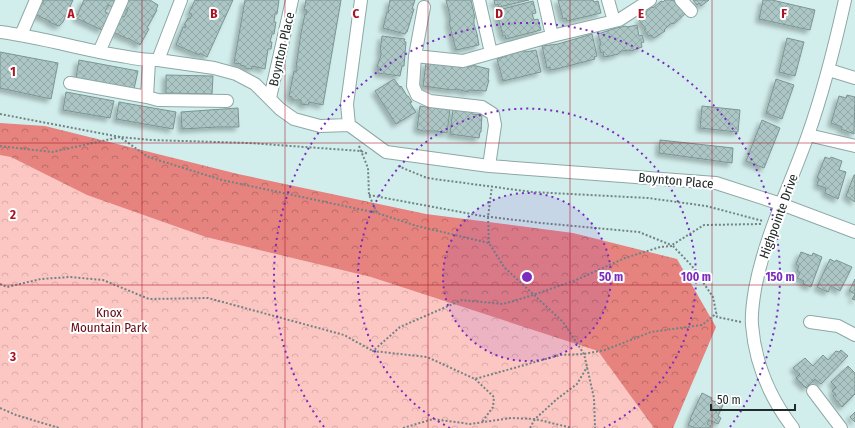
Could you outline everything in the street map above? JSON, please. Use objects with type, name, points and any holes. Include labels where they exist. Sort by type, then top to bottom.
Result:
[{"type":"street","points":[[21,35],[36,0]]},
{"type":"street","points":[[98,52],[122,0]]},
{"type":"street","points":[[147,97],[153,60],[181,0]]},
{"type":"street","name":"Boynton Place","points":[[270,98],[292,0]]},
{"type":"street","points":[[349,125],[347,104],[361,0]]},
{"type":"street","points":[[480,0],[491,53]]},
{"type":"street","points":[[544,0],[552,36]]},
{"type":"street","points":[[608,0],[614,21]]},
{"type":"street","points":[[415,56],[463,61],[552,36],[618,20],[650,0]]},
{"type":"street","points":[[681,0],[691,11]]},
{"type":"street","name":"Highpointe Drive","points":[[793,428],[779,409],[758,364],[752,325],[752,307],[759,270],[781,204],[808,135],[829,70],[845,0]]},
{"type":"street","points":[[424,7],[415,56],[412,86],[417,95],[430,101],[482,107],[493,114],[495,125],[489,166]]},
{"type":"street","name":"Boynton Place","points":[[0,32],[21,35],[98,52],[214,68],[236,74],[255,84],[280,109],[294,119],[320,126],[349,125],[386,152],[489,166],[716,183],[781,204],[855,232]]},
{"type":"street","points":[[829,70],[855,78]]},
{"type":"street","points":[[70,83],[158,100],[227,101]]},
{"type":"street","points":[[808,135],[855,146]]},
{"type":"street","points":[[810,322],[838,326],[855,335]]},
{"type":"street","points":[[813,391],[841,428]]},
{"type":"path","points":[[0,114],[120,137],[151,140],[249,143],[361,151],[374,156]]},
{"type":"path","points":[[0,146],[52,152],[120,137],[148,157],[222,180],[377,213],[417,226],[489,243]]},
{"type":"path","points":[[358,144],[368,168],[369,195],[377,213]]},
{"type":"path","points":[[394,164],[427,178],[532,192],[648,198],[706,206],[774,224]]},
{"type":"path","points":[[492,186],[488,217],[489,243],[504,266],[563,322],[584,354],[594,398],[594,428]]},
{"type":"path","points":[[369,195],[488,217],[639,232],[672,245],[692,266],[713,297],[718,317],[752,325]]},
{"type":"path","points":[[373,351],[400,328],[462,300],[503,304],[576,280],[625,258],[660,247],[672,245],[704,225],[774,224]]},
{"type":"path","points":[[0,284],[7,287],[41,279],[70,277],[103,280],[149,299],[208,298],[344,335],[373,351],[427,357],[475,379],[494,397],[493,407],[482,422]]},
{"type":"path","points":[[475,379],[560,355],[584,354],[605,350],[651,332],[702,325],[717,313]]},
{"type":"path","points":[[530,428],[535,419],[557,399],[577,384],[587,367]]},
{"type":"path","points":[[0,408],[16,415],[59,428]]},
{"type":"path","points":[[403,428],[433,419],[470,424],[511,418],[535,419],[572,428]]},
{"type":"green space","name":"Knox Mountain Park","points":[[0,123],[45,126],[238,174],[426,214],[573,233],[677,259],[716,327],[673,428],[0,428]]},
{"type":"green space","name":"Knox Mountain Park","points":[[0,155],[11,157],[87,195],[206,237],[371,277],[598,351],[654,428],[0,428]]},
{"type":"building","points":[[40,0],[73,0],[63,22],[59,26],[34,14],[40,3],[42,4],[44,1]]},
{"type":"building","points":[[84,0],[116,0],[113,7],[108,5],[105,12],[110,14],[102,30],[76,18]]},
{"type":"building","points":[[129,0],[150,0],[158,5],[157,10],[147,28],[149,29],[140,45],[113,32],[121,16],[124,17],[128,10],[124,8]]},
{"type":"building","points":[[195,0],[233,0],[207,57],[200,53],[199,55],[176,45],[183,27],[185,28],[186,25],[184,25],[188,18],[190,19],[192,14],[189,13]]},
{"type":"building","points":[[245,0],[279,0],[277,14],[275,14],[274,22],[276,22],[274,34],[272,34],[270,42],[272,42],[271,49],[268,49],[265,69],[252,66],[252,69],[245,68],[245,66],[240,65],[241,64],[234,63]]},
{"type":"building","points":[[306,0],[341,0],[323,105],[309,102],[308,105],[301,104],[301,100],[292,100],[292,97],[289,96],[294,71],[297,71],[296,67],[301,33],[307,10],[304,10]]},
{"type":"building","points":[[390,0],[415,0],[412,9],[414,9],[407,32],[405,34],[383,28],[387,12],[388,13],[389,10]]},
{"type":"building","points":[[446,0],[471,0],[475,18],[474,24],[479,45],[456,50],[449,22],[450,16]]},
{"type":"building","points":[[494,0],[529,0],[499,7],[498,4],[495,5]]},
{"type":"building","points":[[558,0],[598,1],[601,13],[567,21],[566,18],[563,19]]},
{"type":"building","points":[[665,0],[674,0],[677,5],[684,9],[682,10],[685,14],[675,23],[670,24],[664,30],[665,31],[654,38],[651,35],[649,36],[644,30],[646,29],[639,20],[647,14],[646,12],[652,7],[653,8],[661,1],[663,2]]},
{"type":"building","points":[[693,0],[709,0],[701,6],[699,3],[697,5]]},
{"type":"building","points":[[763,0],[772,0],[815,10],[810,30],[759,19]]},
{"type":"building","points":[[533,1],[536,13],[532,14],[534,20],[538,19],[541,30],[506,39],[505,35],[503,36],[497,14],[500,13],[499,10]]},
{"type":"building","points":[[637,25],[639,36],[642,35],[644,42],[641,43],[642,47],[631,51],[621,51],[618,54],[604,57],[599,46],[601,45],[598,34],[616,28]]},
{"type":"building","points":[[592,34],[597,56],[594,57],[595,59],[556,69],[550,70],[550,67],[547,68],[542,46],[558,44]]},
{"type":"building","points":[[382,36],[405,39],[404,66],[402,66],[400,76],[378,73],[377,67],[381,55]]},
{"type":"building","points":[[787,38],[804,42],[795,76],[779,72]]},
{"type":"building","points":[[525,50],[526,52],[536,50],[541,72],[503,81],[497,59]]},
{"type":"building","points":[[0,52],[58,63],[51,99],[0,88]]},
{"type":"building","points":[[79,60],[138,71],[134,89],[76,78]]},
{"type":"building","points":[[426,63],[452,64],[472,67],[472,65],[489,69],[489,80],[486,91],[468,90],[468,92],[457,89],[452,90],[423,86]]},
{"type":"building","points":[[166,75],[213,76],[212,94],[166,93]]},
{"type":"building","points":[[394,79],[412,102],[410,103],[416,112],[396,124],[375,91]]},
{"type":"building","points":[[776,79],[794,85],[782,119],[766,113]]},
{"type":"building","points":[[66,92],[114,101],[110,118],[63,110]]},
{"type":"building","points":[[847,95],[855,97],[854,134],[831,123],[839,96],[846,98]]},
{"type":"building","points":[[119,102],[176,112],[173,129],[116,119]]},
{"type":"building","points":[[420,106],[450,109],[447,133],[417,129]]},
{"type":"building","points":[[702,106],[740,110],[738,132],[700,128]]},
{"type":"building","points":[[238,108],[239,127],[182,129],[181,112]]},
{"type":"building","points":[[453,109],[482,115],[481,132],[479,138],[450,134]]},
{"type":"building","points":[[762,120],[780,128],[764,168],[746,161]]},
{"type":"building","points":[[660,140],[733,148],[732,163],[659,153]]},
{"type":"building","points":[[825,157],[830,159],[831,157],[842,161],[839,170],[846,172],[838,199],[825,193],[826,188],[817,185],[819,178],[817,178]]},
{"type":"building","points":[[855,175],[855,202],[846,196]]},
{"type":"building","points":[[801,252],[812,256],[813,253],[822,257],[811,287],[803,284],[804,281],[797,278],[800,273],[797,271],[799,266],[796,264]]},
{"type":"building","points":[[830,259],[852,267],[840,291],[831,286],[828,292],[817,287]]},
{"type":"building","points":[[855,279],[855,294],[849,291]]},
{"type":"building","points":[[841,350],[848,356],[821,384],[815,379],[806,388],[796,378],[800,374],[793,368],[805,358],[813,366],[823,355],[828,360],[836,351],[839,352]]},
{"type":"building","points":[[848,366],[855,373],[855,394],[842,407],[833,396],[836,394],[832,391],[836,387],[831,382]]},
{"type":"building","points":[[702,393],[712,398],[711,400],[723,405],[718,416],[721,418],[718,424],[709,420],[707,424],[711,426],[710,428],[695,428],[688,425]]},
{"type":"building","points":[[855,412],[855,422],[850,417]]}]
